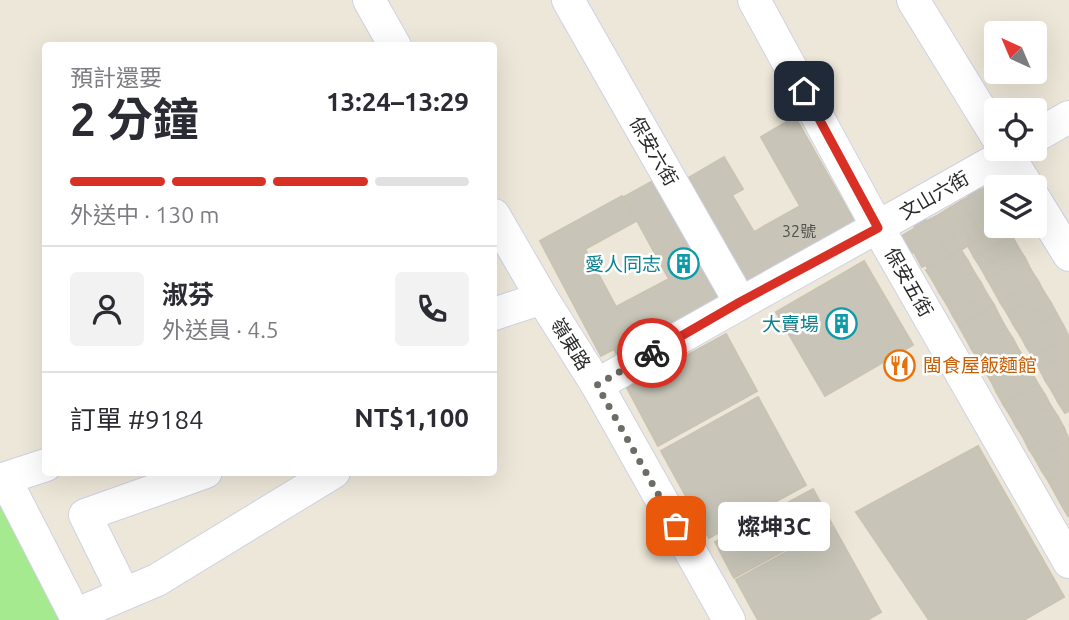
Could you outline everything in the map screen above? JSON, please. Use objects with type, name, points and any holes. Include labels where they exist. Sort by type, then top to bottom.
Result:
[{"type":"street","points":[[369,0],[393,42]]},
{"type":"street","name":"保安六街","points":[[568,0],[740,302]]},
{"type":"street","name":"保安五街","points":[[754,0],[878,228],[1069,562]]},
{"type":"street","points":[[913,0],[984,113]]},
{"type":"street","points":[[1047,130],[1069,117]]},
{"type":"street","name":"文山六街","points":[[597,385],[740,302],[878,228],[984,160]]},
{"type":"street","points":[[1047,219],[1069,255]]},
{"type":"street","name":"嶺東路","points":[[497,220],[597,385],[729,620]]},
{"type":"street","points":[[497,313],[542,298]]},
{"type":"street","points":[[42,466],[2,480],[75,615],[157,580],[327,476]]},
{"type":"street","points":[[124,594],[85,515],[195,476]]},
{"type":"green space","points":[[12,503],[73,620],[0,620],[0,507]]},
{"type":"building","points":[[795,117],[854,221],[752,281],[735,277],[699,211],[705,207],[688,178],[724,157],[743,189],[732,195],[754,232],[800,206],[761,137]]},
{"type":"building","name":"愛人同志","points":[[660,177],[721,291],[712,307],[619,358],[614,349],[601,356],[540,241],[622,196],[636,221],[585,249],[616,307],[669,279],[624,197]]},
{"type":"building","points":[[977,184],[981,190],[984,188],[983,237],[961,201],[969,197],[966,191]]},
{"type":"building","points":[[961,201],[983,237],[972,243],[951,207]]},
{"type":"building","points":[[951,207],[972,243],[961,250],[940,214]]},
{"type":"building","points":[[940,214],[961,250],[950,256],[929,220]]},
{"type":"building","points":[[923,216],[929,220],[950,256],[928,269],[926,265],[922,267],[914,252],[910,254],[900,237],[915,228],[913,223]]},
{"type":"building","points":[[984,237],[1008,238],[974,257],[968,246]]},
{"type":"building","points":[[1008,238],[1013,238],[1018,247],[981,268],[974,257]]},
{"type":"building","points":[[1018,247],[1025,258],[987,279],[981,268]]},
{"type":"building","points":[[961,250],[968,261],[933,281],[926,270]]},
{"type":"building","points":[[1025,258],[1031,270],[994,291],[987,279]]},
{"type":"building","name":"大賣場","points":[[864,261],[913,345],[825,396],[776,312]]},
{"type":"building","points":[[968,261],[974,272],[939,292],[933,281]]},
{"type":"building","points":[[1031,270],[1038,281],[1000,302],[994,291]]},
{"type":"building","points":[[974,272],[981,283],[946,303],[939,292]]},
{"type":"building","points":[[1038,281],[1044,292],[1007,313],[1000,302]]},
{"type":"building","points":[[981,283],[987,294],[952,314],[946,303]]},
{"type":"building","points":[[1044,292],[1051,303],[1013,324],[1007,313]]},
{"type":"building","points":[[987,294],[994,305],[959,326],[952,314]]},
{"type":"building","points":[[1051,303],[1057,314],[1020,335],[1013,324]]},
{"type":"building","points":[[994,305],[1000,317],[965,337],[959,326]]},
{"type":"building","points":[[1057,314],[1063,325],[1026,346],[1020,335]]},
{"type":"building","points":[[1000,317],[1006,328],[971,348],[965,337]]},
{"type":"building","points":[[1063,325],[1069,337],[1033,357],[1026,346]]},
{"type":"building","points":[[1006,328],[1013,339],[978,359],[971,348]]},
{"type":"building","points":[[726,334],[757,391],[658,446],[627,388]]},
{"type":"building","points":[[1069,337],[1069,352],[1039,368],[1033,357]]},
{"type":"building","points":[[1013,339],[1019,350],[984,370],[978,359]]},
{"type":"building","points":[[1019,350],[1026,361],[991,381],[984,370]]},
{"type":"building","points":[[1069,352],[1069,367],[1045,380],[1039,368]]},
{"type":"building","points":[[1026,361],[1032,373],[997,393],[991,381]]},
{"type":"building","points":[[1069,367],[1069,381],[1052,391],[1045,380]]},
{"type":"building","points":[[1032,373],[1038,384],[1003,404],[997,393]]},
{"type":"building","points":[[1069,381],[1069,396],[1058,402],[1052,391]]},
{"type":"building","points":[[1038,384],[1045,395],[1010,415],[1003,404]]},
{"type":"building","points":[[1045,395],[1051,406],[1016,426],[1010,415]]},
{"type":"building","points":[[1069,396],[1069,411],[1065,413],[1058,402]]},
{"type":"building","points":[[758,397],[806,485],[709,538],[661,451]]},
{"type":"building","points":[[1051,406],[1058,417],[1023,437],[1016,426]]},
{"type":"building","points":[[1058,417],[1064,428],[1029,449],[1023,437]]},
{"type":"building","points":[[1064,428],[1069,440],[1036,460],[1029,449]]},
{"type":"building","points":[[1069,440],[1069,455],[1042,471],[1036,460]]},
{"type":"building","points":[[978,446],[1064,597],[1024,620],[929,620],[856,512]]},
{"type":"building","points":[[1069,455],[1069,470],[1049,482],[1042,471]]},
{"type":"building","points":[[1069,470],[1069,485],[1055,493],[1049,482]]},
{"type":"building","points":[[1069,485],[1069,500],[1061,504],[1055,493]]},
{"type":"building","points":[[813,489],[832,524],[734,578],[715,542]]},
{"type":"building","points":[[1069,500],[1069,515],[1068,516],[1061,504]]},
{"type":"building","points":[[833,526],[881,612],[867,620],[758,620],[736,580]]},
{"type":"way so far","points":[[652,353],[597,385],[676,526]]},
{"type":"place","name":"愛人同志","points":[[684,264]]},
{"type":"place","name":"大賣場","points":[[842,324]]},
{"type":"place","name":"閩食屋飯麵館","points":[[900,365]]},
{"type":"place","name":"燦坤3C","points":[[676,526]]},
{"type":"route","points":[[652,353],[878,228],[804,91]]}]
